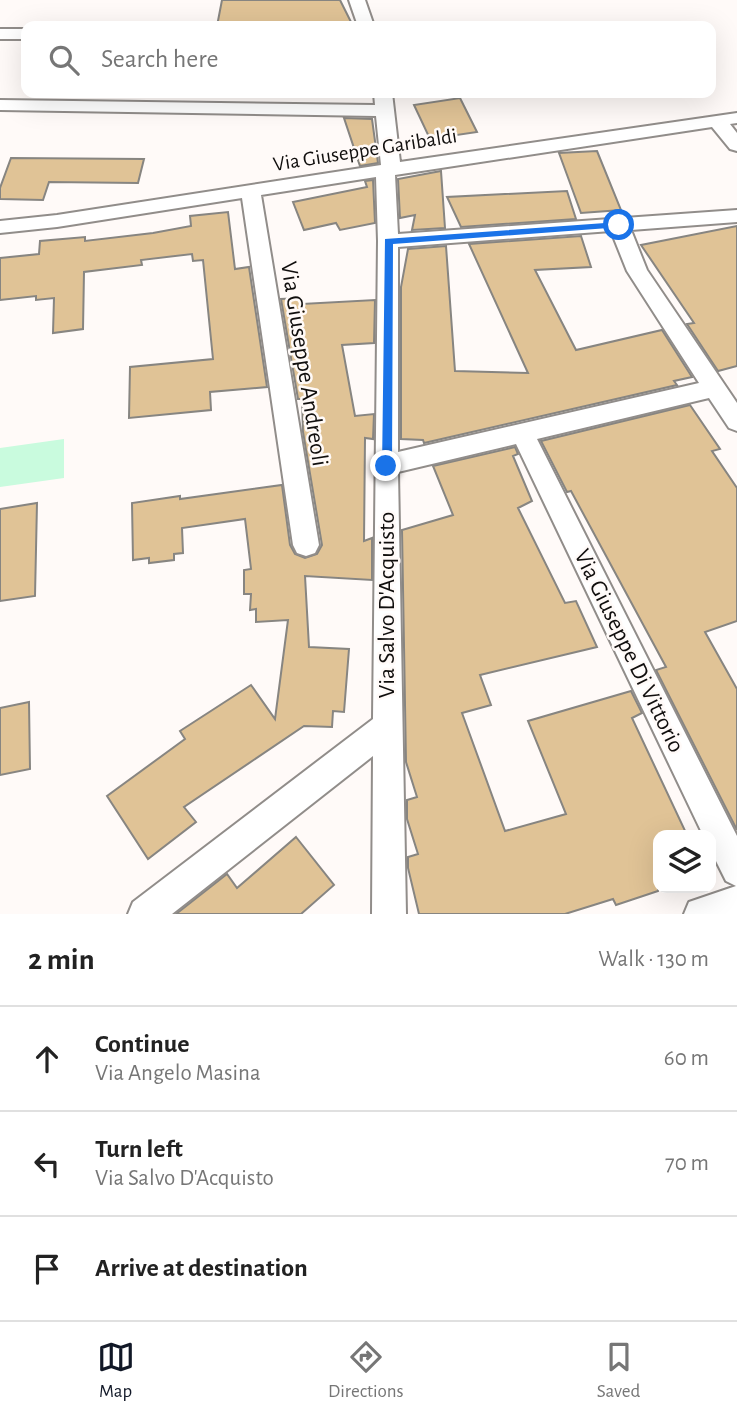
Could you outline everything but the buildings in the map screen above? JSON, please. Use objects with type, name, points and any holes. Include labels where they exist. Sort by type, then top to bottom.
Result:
[{"type":"street","points":[[357,0],[364,21]]},
{"type":"street","points":[[0,34],[21,34]]},
{"type":"street","points":[[0,105],[385,102]]},
{"type":"street","name":"Via Salvo D'Acquisto","points":[[385,102],[388,170],[386,466],[389,914]]},
{"type":"street","name":"Via Giuseppe Garibaldi","points":[[0,227],[57,221],[737,118]]},
{"type":"street","points":[[717,121],[737,145]]},
{"type":"street","name":"Via Giuseppe Andreoli","points":[[251,191],[306,545]]},
{"type":"street","points":[[388,241],[737,216]]},
{"type":"street","points":[[619,225],[638,271],[737,422]]},
{"type":"street","points":[[386,466],[713,388]]},
{"type":"street","name":"Via Giuseppe Di Vittorio","points":[[522,432],[737,870]]},
{"type":"street","points":[[145,914],[388,726]]},
{"type":"street","points":[[701,914],[737,902]]},
{"type":"green space","points":[[64,439],[64,478],[0,487],[0,448]]},
{"type":"route","points":[[386,466],[388,241],[619,225]]}]
